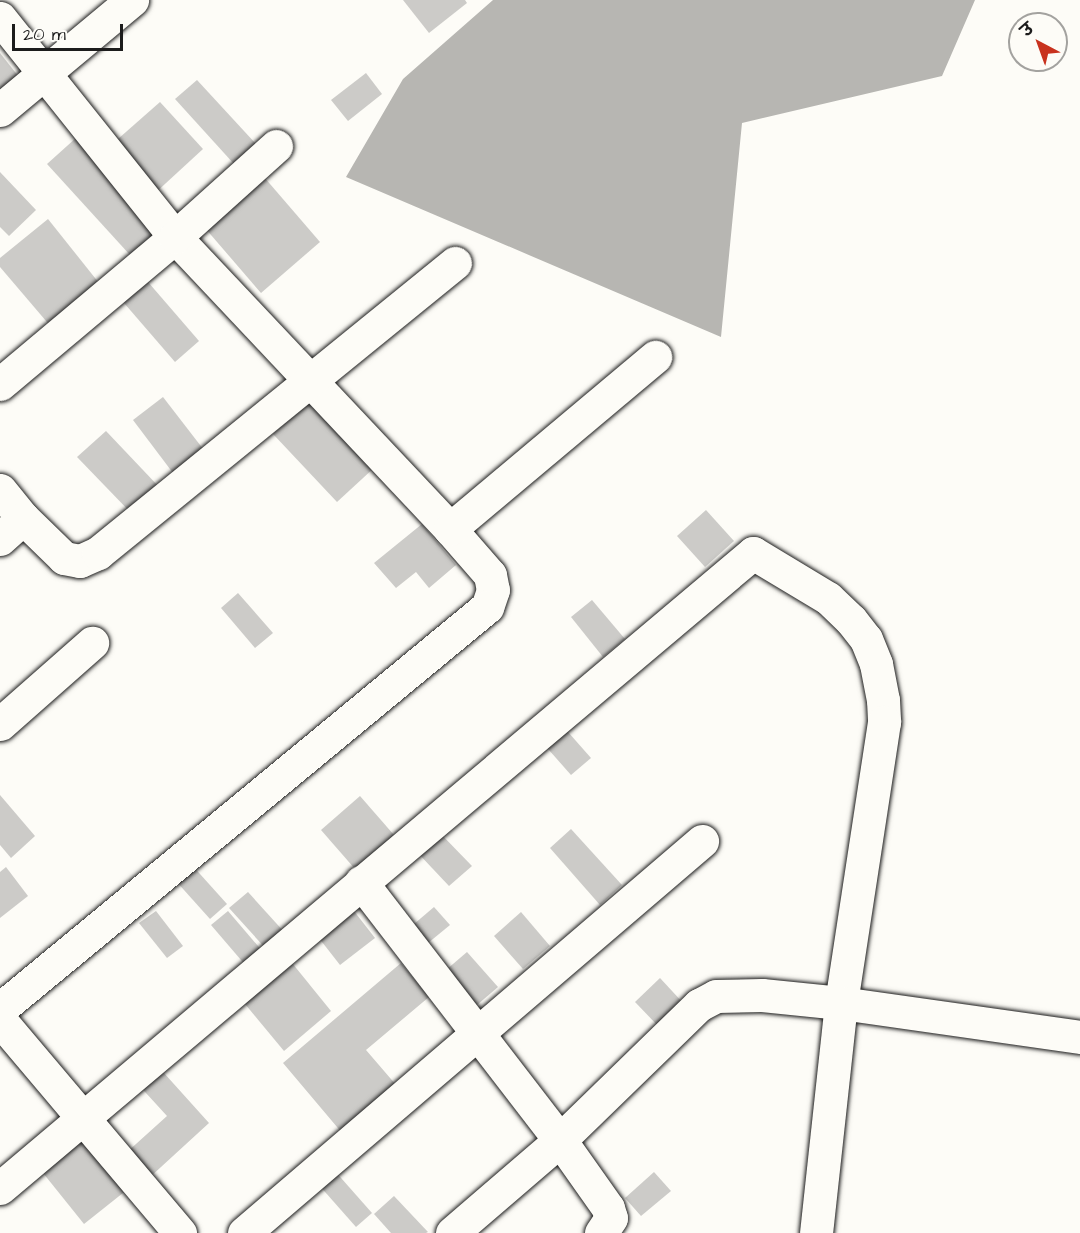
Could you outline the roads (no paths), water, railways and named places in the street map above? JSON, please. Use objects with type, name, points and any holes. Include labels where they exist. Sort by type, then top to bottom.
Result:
[{"type":"street","points":[[0,110],[132,0]]},
{"type":"street","points":[[0,18],[175,237],[450,529],[490,575],[493,590],[487,608],[0,1009]]},
{"type":"street","points":[[0,384],[175,237],[276,146]]},
{"type":"street","points":[[0,490],[11,529],[64,558],[80,561],[98,553],[455,263]]},
{"type":"street","points":[[450,529],[655,357]]},
{"type":"street","points":[[0,1188],[82,1116],[753,553],[794,575],[828,598],[866,639],[880,677],[884,722],[841,1003],[816,1233]]},
{"type":"street","points":[[0,724],[92,643]]},
{"type":"street","points":[[244,1233],[702,841]]},
{"type":"street","points":[[361,882],[560,1140],[608,1208],[611,1218],[601,1233]]},
{"type":"street","points":[[452,1233],[560,1140],[699,1005],[716,996],[762,994],[1080,1037]]},
{"type":"street","points":[[0,1020],[180,1233]]}]
